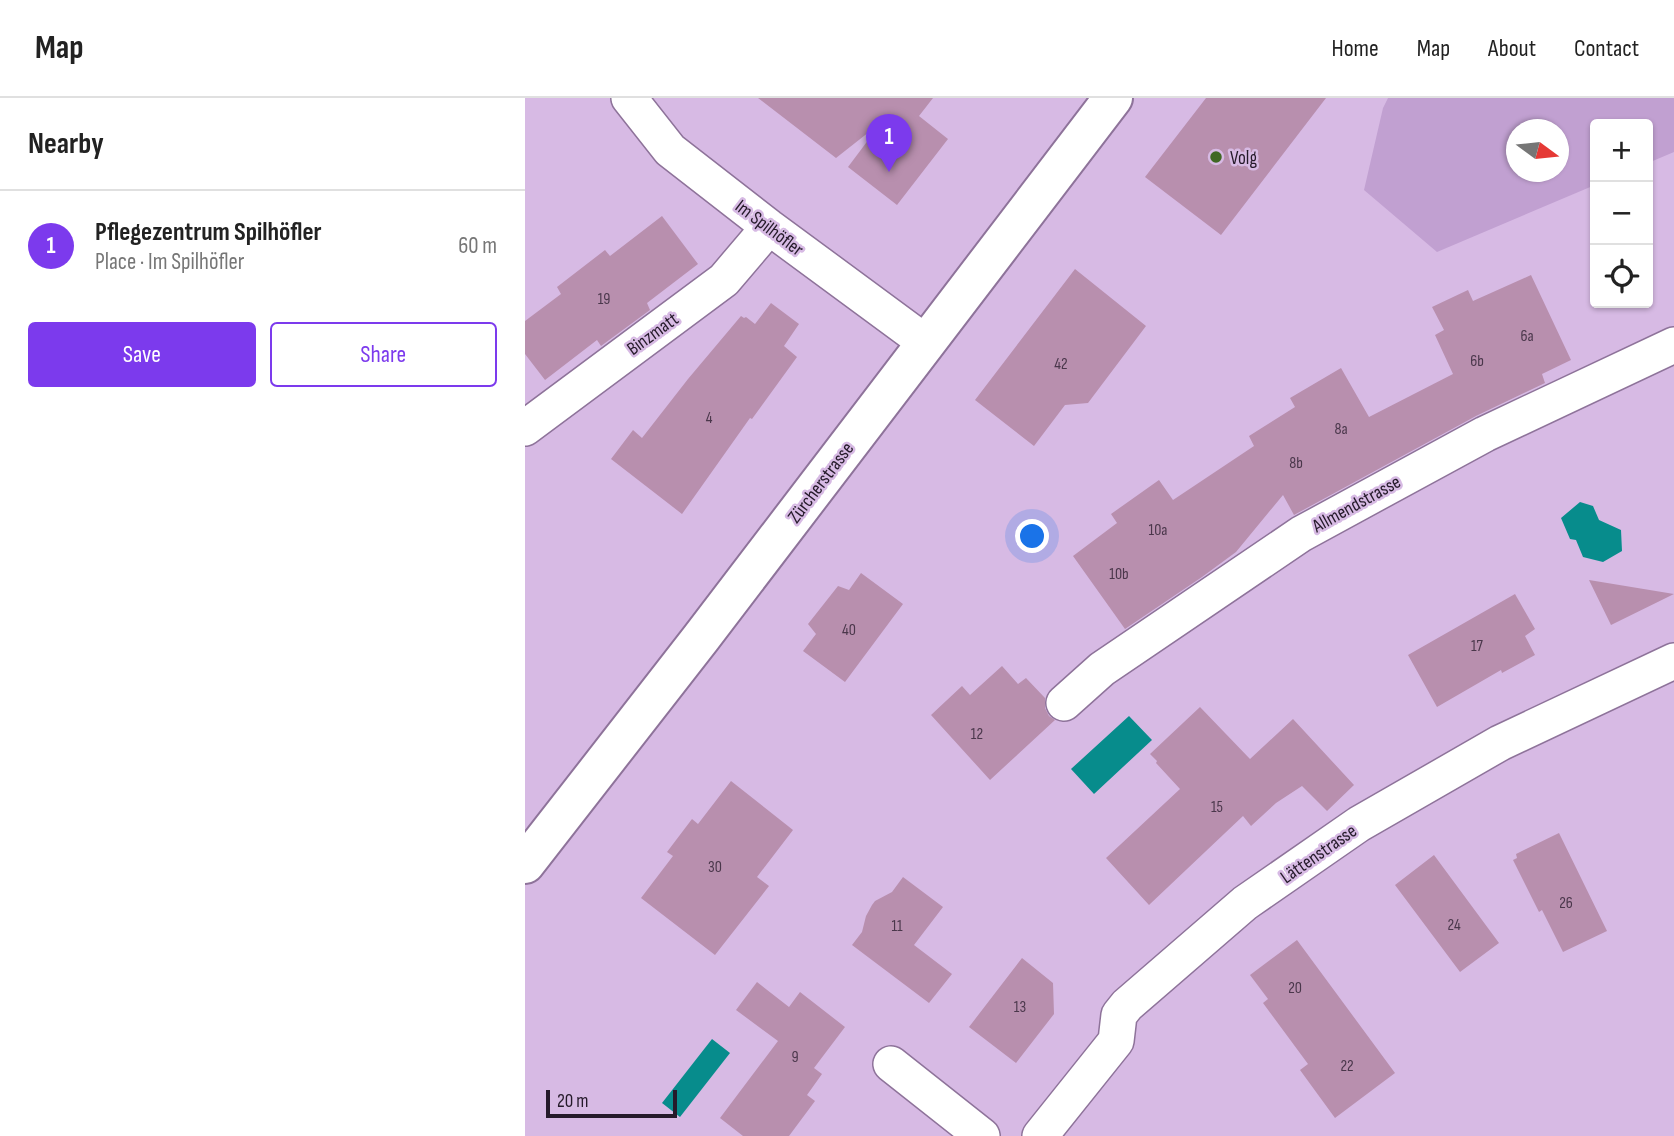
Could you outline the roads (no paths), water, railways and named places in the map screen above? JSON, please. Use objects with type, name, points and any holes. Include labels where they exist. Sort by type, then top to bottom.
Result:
[{"type":"street","name":"Im Spilhöfler","points":[[629,98],[670,150],[925,342]]},
{"type":"street","name":"Zürcherstrasse","points":[[525,864],[1113,98]]},
{"type":"street","name":"Binzmatt","points":[[525,428],[724,280],[769,227]]},
{"type":"street","name":"Allmendstrasse","points":[[1064,703],[1102,669],[1301,534],[1485,433],[1674,345]]},
{"type":"street","name":"Lättenstrasse","points":[[1040,1136],[1116,1041],[1119,1015],[1127,1005],[1245,903],[1359,824],[1500,743],[1674,661]]},
{"type":"street","points":[[891,1065],[982,1136]]},
{"type":"place","name":"Volg","points":[[1216,157]]},
{"type":"place","name":"Pflegezentrum Spilhöfler","points":[[889,172]]}]
